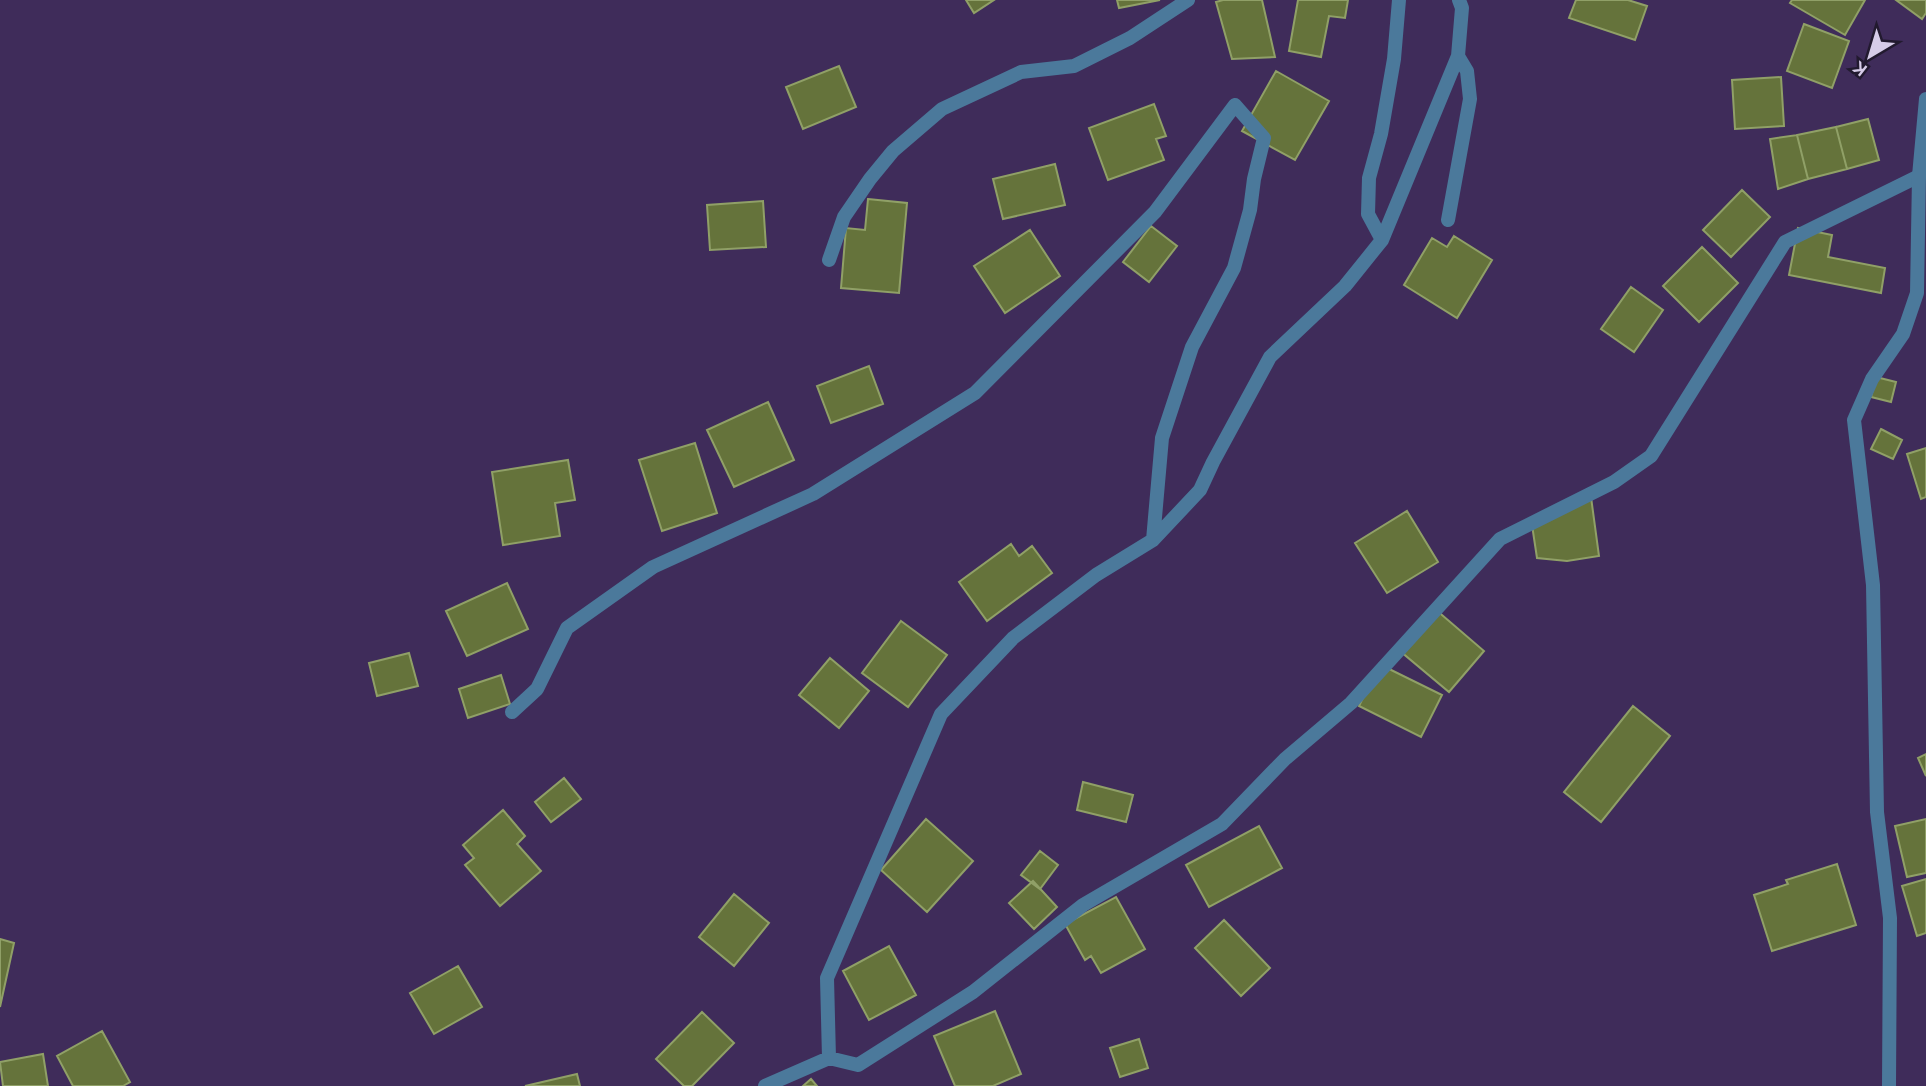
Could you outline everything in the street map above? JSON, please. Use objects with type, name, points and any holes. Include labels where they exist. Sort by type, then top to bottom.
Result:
[{"type":"street","points":[[829,260],[844,217],[870,179],[894,152],[942,109],[1021,72],[1074,66],[1130,38],[1188,0]]},
{"type":"street","points":[[1382,240],[1368,214],[1369,178],[1381,134],[1392,71],[1399,0]]},
{"type":"street","points":[[829,1058],[827,978],[941,714],[1013,638],[1096,575],[1153,540],[1200,491],[1270,357],[1345,286],[1382,240],[1458,56],[1462,3]]},
{"type":"street","points":[[1448,220],[1470,99],[1467,71],[1458,56]]},
{"type":"street","points":[[1889,1086],[1890,918],[1877,812],[1872,585],[1854,420],[1872,379],[1903,334],[1917,293],[1919,176],[1926,99]]},
{"type":"street","points":[[513,712],[537,689],[567,628],[653,567],[813,494],[975,393],[1155,212],[1235,105],[1264,138],[1250,210],[1234,268],[1192,347],[1162,438],[1153,540]]},
{"type":"street","points":[[765,1086],[829,1058],[858,1065],[973,992],[1083,905],[1222,824],[1285,758],[1351,703],[1500,539],[1614,482],[1651,456],[1785,242],[1919,176]]},
{"type":"building","points":[[966,0],[994,0],[974,13]]},
{"type":"building","points":[[1117,0],[1160,0],[1119,8]]},
{"type":"building","points":[[1262,0],[1275,57],[1232,59],[1216,2]]},
{"type":"building","points":[[1298,0],[1348,0],[1345,18],[1329,16],[1321,57],[1289,51]]},
{"type":"building","points":[[1576,0],[1628,0],[1647,6],[1635,40],[1569,18]]},
{"type":"building","points":[[1792,0],[1865,0],[1845,35],[1790,3]]},
{"type":"building","points":[[1896,0],[1926,0],[1926,13],[1922,19]]},
{"type":"building","points":[[1804,24],[1849,41],[1832,88],[1787,71]]},
{"type":"building","points":[[839,66],[856,107],[803,129],[786,87]]},
{"type":"building","points":[[1276,71],[1329,101],[1295,160],[1242,131]]},
{"type":"building","points":[[1781,77],[1784,126],[1735,129],[1732,80]]},
{"type":"building","points":[[1154,104],[1166,136],[1156,139],[1164,160],[1108,180],[1089,128]]},
{"type":"building","points":[[1868,119],[1879,160],[1847,169],[1836,127]]},
{"type":"building","points":[[1836,127],[1847,169],[1808,179],[1797,135]]},
{"type":"building","points":[[1797,135],[1808,179],[1778,189],[1770,139]]},
{"type":"building","points":[[1055,164],[1065,205],[1003,219],[993,179]]},
{"type":"building","points":[[1742,190],[1770,217],[1731,257],[1703,230]]},
{"type":"building","points":[[868,199],[907,203],[899,293],[841,288],[846,228],[865,230]]},
{"type":"building","points":[[763,201],[766,247],[710,250],[707,205]]},
{"type":"building","points":[[1151,226],[1177,246],[1149,282],[1123,262]]},
{"type":"building","points":[[1798,228],[1832,235],[1828,257],[1885,268],[1881,293],[1789,275]]},
{"type":"building","points":[[1030,230],[1060,276],[1005,313],[974,266]]},
{"type":"building","points":[[1454,236],[1492,260],[1457,318],[1404,285],[1432,238],[1447,247]]},
{"type":"building","points":[[1702,247],[1738,283],[1699,322],[1663,286]]},
{"type":"building","points":[[1631,287],[1663,310],[1634,352],[1601,329]]},
{"type":"building","points":[[869,366],[883,404],[831,423],[817,386]]},
{"type":"building","points":[[1876,377],[1896,382],[1891,402],[1871,397]]},
{"type":"building","points":[[768,402],[794,460],[734,487],[707,430]]},
{"type":"building","points":[[1881,429],[1902,440],[1893,459],[1871,449]]},
{"type":"building","points":[[695,443],[717,513],[662,531],[639,460]]},
{"type":"building","points":[[1926,448],[1926,497],[1921,499],[1907,454]]},
{"type":"building","points":[[568,460],[575,500],[555,503],[560,536],[503,545],[492,472]]},
{"type":"building","points":[[1591,497],[1599,556],[1567,561],[1537,558],[1532,525]]},
{"type":"building","points":[[1407,511],[1438,562],[1387,593],[1355,543]]},
{"type":"building","points":[[1011,544],[1019,556],[1032,546],[1052,573],[987,621],[959,582]]},
{"type":"building","points":[[507,583],[528,629],[467,656],[446,611]]},
{"type":"building","points":[[1435,609],[1484,651],[1449,692],[1400,651]]},
{"type":"building","points":[[901,621],[947,655],[908,707],[862,673]]},
{"type":"building","points":[[409,653],[418,686],[377,696],[369,663]]},
{"type":"building","points":[[830,658],[869,691],[839,728],[799,695]]},
{"type":"building","points":[[1379,664],[1442,695],[1421,737],[1359,706]]},
{"type":"building","points":[[501,675],[510,704],[468,718],[459,689]]},
{"type":"building","points":[[1633,706],[1670,736],[1601,822],[1564,792]]},
{"type":"building","points":[[1926,754],[1926,776],[1918,758]]},
{"type":"building","points":[[564,778],[581,799],[551,822],[535,802]]},
{"type":"building","points":[[1083,782],[1133,795],[1126,822],[1077,810]]},
{"type":"building","points":[[503,810],[525,836],[517,844],[541,871],[500,906],[465,865],[474,858],[463,845]]},
{"type":"building","points":[[926,819],[973,861],[927,912],[881,870]]},
{"type":"building","points":[[1926,819],[1926,873],[1907,877],[1895,826]]},
{"type":"building","points":[[1259,826],[1282,868],[1209,907],[1186,865]]},
{"type":"building","points":[[1040,851],[1058,865],[1040,889],[1021,875]]},
{"type":"building","points":[[1837,864],[1856,925],[1772,951],[1754,895],[1788,884],[1786,880]]},
{"type":"building","points":[[1926,879],[1926,933],[1917,936],[1902,886]]},
{"type":"building","points":[[1033,881],[1057,907],[1034,929],[1009,903]]},
{"type":"building","points":[[734,894],[769,923],[734,966],[699,937]]},
{"type":"building","points":[[1116,897],[1145,949],[1101,973],[1091,956],[1085,960],[1065,924]]},
{"type":"building","points":[[1224,920],[1270,968],[1241,996],[1195,948]]},
{"type":"building","points":[[0,939],[14,943],[0,1007]]},
{"type":"building","points":[[889,946],[916,995],[869,1020],[843,971]]},
{"type":"building","points":[[458,966],[482,1007],[434,1034],[410,993]]},
{"type":"building","points":[[995,1011],[1021,1074],[993,1086],[955,1086],[934,1036]]},
{"type":"building","points":[[702,1012],[734,1043],[692,1086],[684,1086],[656,1059]]},
{"type":"building","points":[[102,1031],[130,1082],[123,1086],[73,1086],[57,1056]]},
{"type":"building","points":[[1139,1039],[1148,1068],[1120,1077],[1110,1048]]},
{"type":"building","points":[[43,1054],[48,1086],[3,1086],[0,1062]]},
{"type":"building","points":[[577,1074],[580,1086],[525,1086]]},
{"type":"building","points":[[811,1079],[817,1086],[803,1086]]}]
